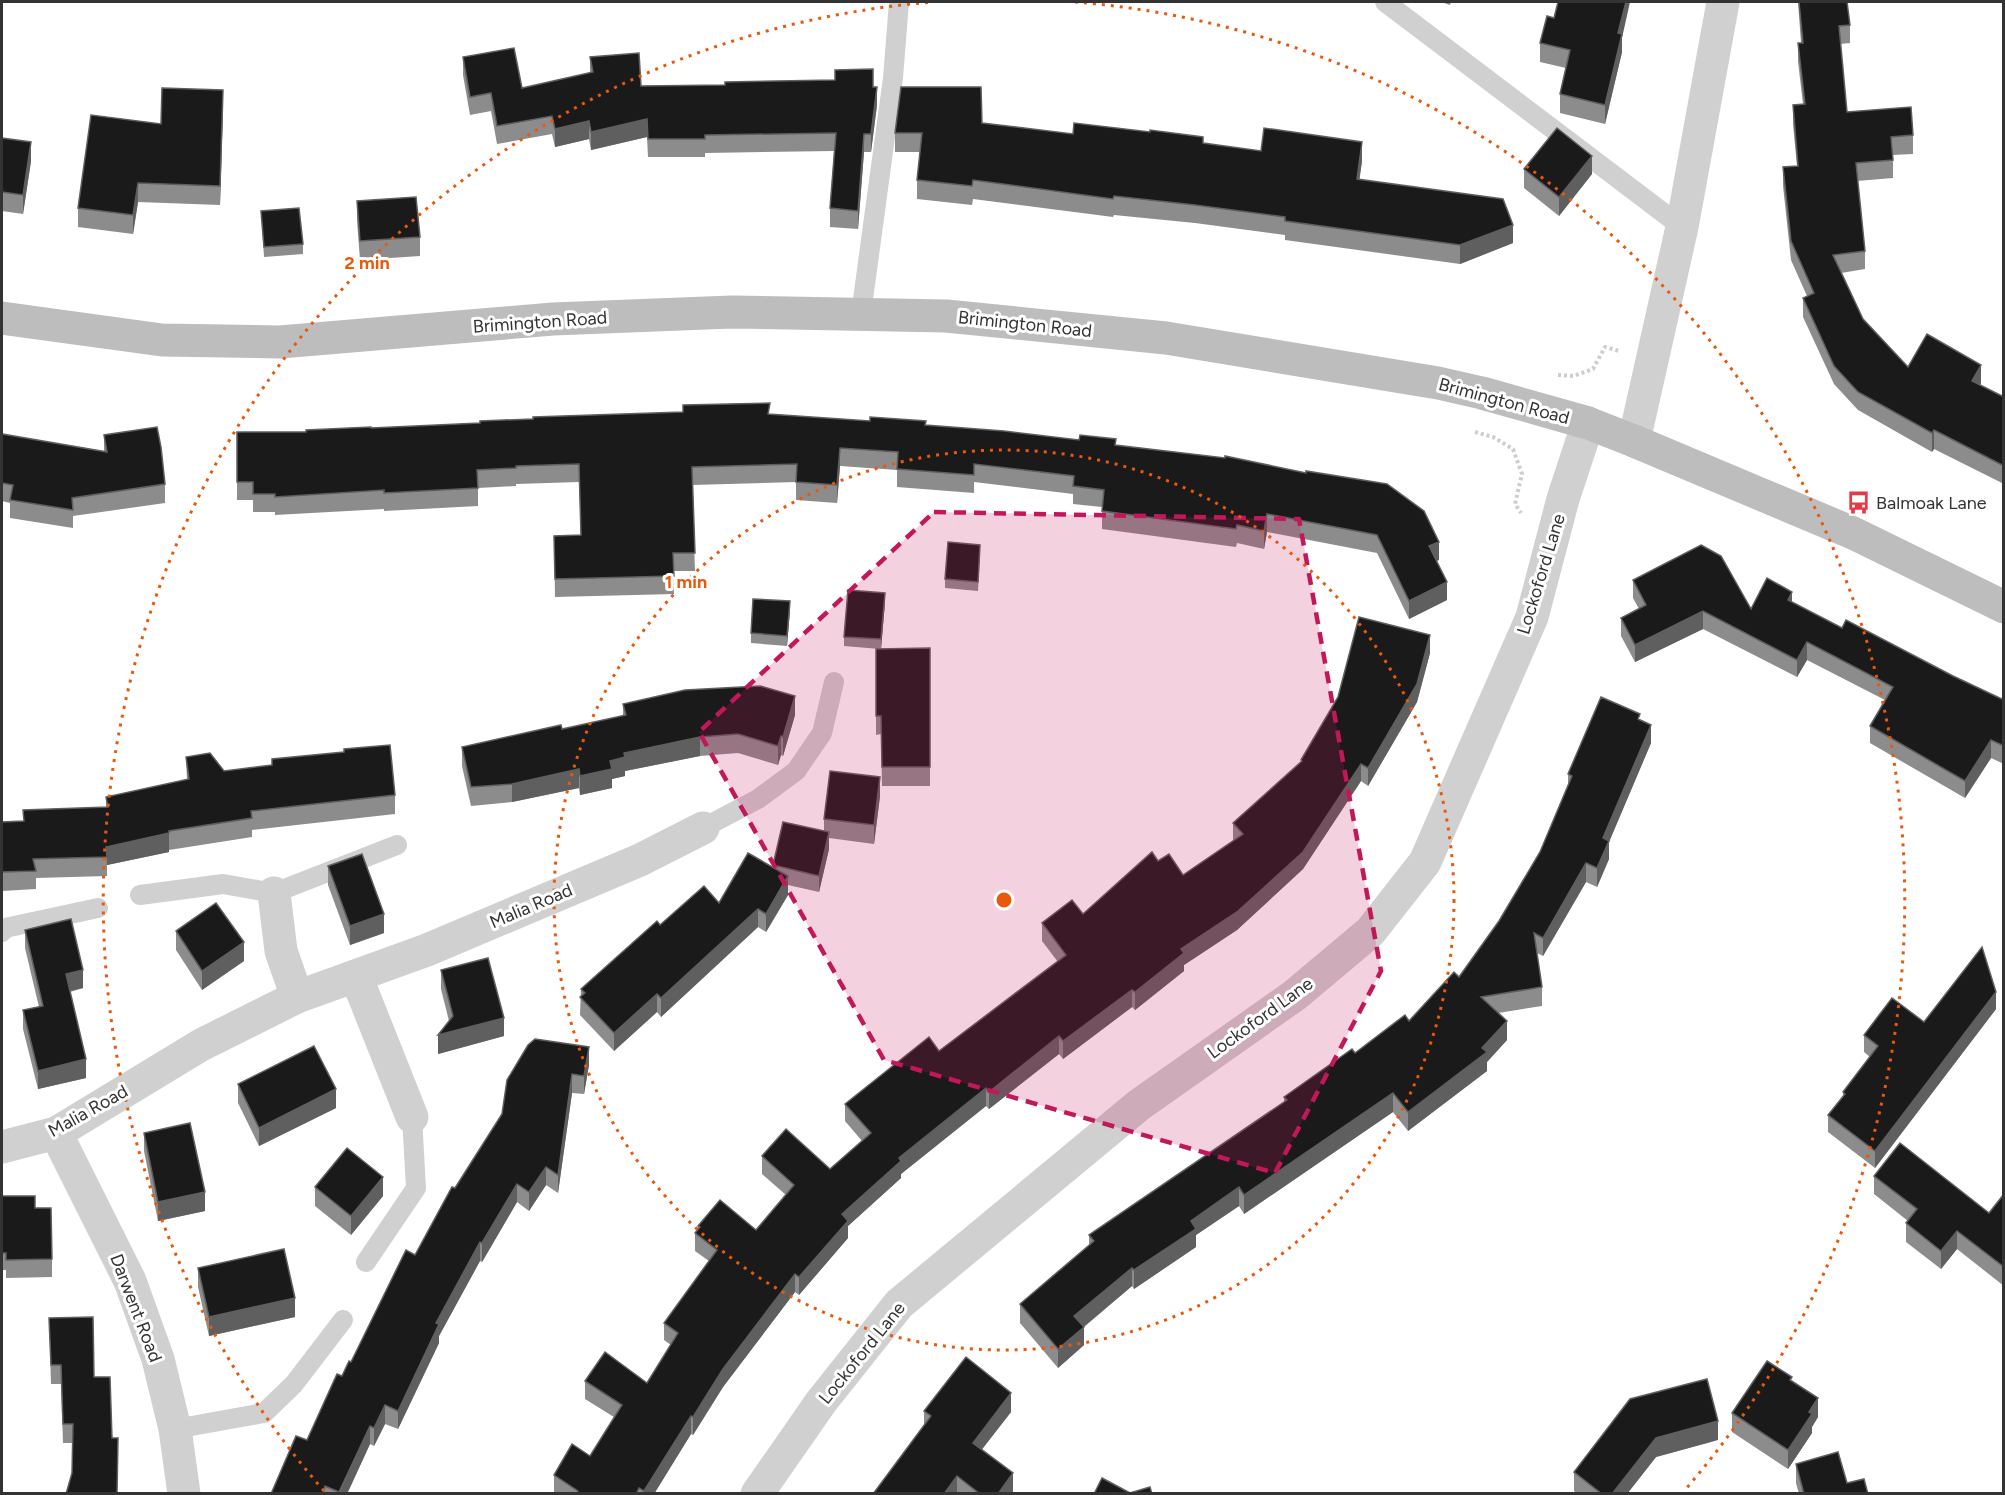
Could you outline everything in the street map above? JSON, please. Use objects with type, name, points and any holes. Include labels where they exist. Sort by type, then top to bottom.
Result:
[{"type":"main road","name":"Brimington Road","points":[[2,318],[162,340],[280,342],[553,319],[732,312],[946,316],[1166,338],[1438,383],[1588,423],[1853,533],[2004,607]]},
{"type":"street","points":[[1634,441],[1682,227],[1723,2]]},
{"type":"street","name":"Lockoford Lane","points":[[757,1494],[821,1402],[899,1304],[1139,1105],[1295,995],[1370,932],[1425,861],[1532,617],[1563,499],[1588,423]]},
{"type":"street","name":"Malia Road","points":[[2,1147],[56,1132],[201,1045],[297,997],[427,950],[640,860],[703,828]]},
{"type":"street","points":[[274,893],[281,951],[297,997]]},
{"type":"street","points":[[356,976],[412,1117]]},
{"type":"street","name":"Darwent Road","points":[[56,1132],[130,1281],[158,1359],[175,1429],[184,1494]]},
{"type":"lane","points":[[861,314],[893,78],[899,2]]},
{"type":"lane","points":[[1385,2],[1682,227]]},
{"type":"lane","points":[[703,828],[758,799],[796,771],[822,734],[834,682]]},
{"type":"lane","points":[[140,895],[223,884],[274,893],[397,845]]},
{"type":"lane","points":[[2,932],[5,928],[98,908]]},
{"type":"lane","points":[[366,1262],[416,1188],[412,1117]]},
{"type":"lane","points":[[175,1429],[264,1413],[294,1384],[343,1320]]},
{"type":"path","points":[[1555,374],[1572,376],[1593,369],[1605,346],[1653,361]]},
{"type":"path","points":[[1473,431],[1492,437],[1513,449],[1521,474],[1515,504]]},
{"type":"highlighted area","points":[[934,512],[1299,519],[1381,971],[1275,1173],[884,1060],[699,732]]},
{"type":"building","points":[[1558,2],[1626,2],[1618,33],[1622,34],[1605,105],[1560,94],[1570,50],[1540,43],[1547,16],[1554,18]]},
{"type":"building","points":[[1799,2],[1847,2],[1850,25],[1839,26],[1847,112],[1911,107],[1913,135],[1891,137],[1893,160],[1856,163],[1865,251],[1833,255],[1863,319],[1908,367],[1927,334],[1981,365],[1972,381],[2004,397],[2004,466],[1934,430],[1932,433],[1858,392],[1834,366],[1803,298],[1814,293],[1791,241],[1783,167],[1798,166],[1793,105],[1805,104],[1798,43],[1803,43]]},
{"type":"building","points":[[514,48],[522,88],[593,72],[590,57],[639,53],[641,86],[835,80],[835,70],[873,69],[873,87],[877,87],[871,134],[864,134],[858,211],[830,208],[836,133],[705,135],[705,139],[648,139],[647,119],[591,132],[589,121],[555,129],[552,116],[497,126],[491,93],[470,97],[463,57]]},
{"type":"building","points":[[901,87],[981,87],[982,123],[1073,134],[1074,123],[1203,137],[1203,143],[1261,151],[1264,128],[1362,142],[1357,179],[1503,199],[1513,225],[1460,245],[1285,221],[1285,217],[1195,205],[1114,196],[1113,199],[973,180],[972,186],[917,180],[922,133],[895,133]]},
{"type":"building","points":[[162,88],[223,90],[220,186],[138,183],[133,215],[78,208],[91,115],[161,124]]},
{"type":"building","points":[[1557,128],[1592,156],[1559,197],[1524,169]]},
{"type":"building","points":[[2,138],[31,142],[23,195],[2,192]]},
{"type":"building","points":[[416,197],[420,237],[360,241],[357,201]]},
{"type":"building","points":[[299,208],[303,244],[264,247],[261,211]]},
{"type":"building","points":[[770,403],[768,414],[870,421],[870,417],[926,421],[925,425],[1079,440],[1080,435],[1116,439],[1115,445],[1225,458],[1225,456],[1306,473],[1306,471],[1387,484],[1424,511],[1439,542],[1429,546],[1447,582],[1409,601],[1377,535],[1267,514],[1264,531],[1237,525],[1236,529],[1102,511],[1104,490],[1073,486],[1074,476],[974,464],[974,475],[897,469],[898,452],[840,448],[837,485],[796,482],[797,464],[692,467],[695,553],[673,553],[674,576],[555,579],[554,536],[581,535],[579,464],[477,470],[478,488],[384,493],[384,490],[275,497],[275,494],[253,494],[253,482],[237,482],[237,432],[306,432],[306,430],[480,423],[480,421],[533,419],[533,417],[683,412],[683,405]]},
{"type":"building","points":[[157,427],[165,484],[72,498],[73,510],[10,500],[13,485],[2,483],[2,434],[107,452],[104,435]]},
{"type":"building","points":[[948,542],[980,545],[978,582],[945,579]]},
{"type":"building","points":[[1701,545],[1721,556],[1751,609],[1767,578],[1792,592],[1788,600],[1842,628],[1846,620],[2004,700],[2004,746],[1991,740],[1965,781],[1870,726],[1893,687],[1807,642],[1797,660],[1703,611],[1635,645],[1621,618],[1646,605],[1633,580]]},
{"type":"building","points":[[848,590],[885,593],[881,639],[844,637]]},
{"type":"building","points":[[753,599],[790,601],[787,636],[751,633]]},
{"type":"building","points":[[1359,617],[1430,635],[1417,684],[1368,768],[1361,764],[1303,852],[1237,912],[1181,949],[1184,953],[1135,992],[1132,990],[1063,1041],[1059,1036],[989,1092],[986,1088],[899,1158],[901,1161],[842,1214],[848,1221],[799,1277],[795,1274],[723,1369],[644,1491],[639,1488],[636,1494],[577,1494],[578,1491],[554,1475],[572,1444],[590,1456],[622,1405],[585,1381],[605,1352],[647,1383],[678,1333],[664,1323],[717,1250],[695,1233],[700,1227],[698,1226],[720,1200],[756,1230],[794,1185],[762,1156],[786,1129],[830,1169],[871,1133],[845,1104],[929,1037],[939,1051],[1066,955],[1042,923],[1072,900],[1083,914],[1152,852],[1158,861],[1169,854],[1183,875],[1243,834],[1233,823],[1302,761],[1338,697]]},
{"type":"building","points":[[930,648],[930,767],[882,767],[881,716],[876,716],[876,649]]},
{"type":"building","points":[[760,686],[795,696],[783,737],[781,736],[778,746],[738,734],[700,737],[624,753],[625,757],[610,761],[612,769],[580,776],[579,769],[512,784],[471,787],[462,747],[561,725],[562,729],[626,715],[623,704],[685,690]]},
{"type":"building","points":[[1601,697],[1640,714],[1638,719],[1651,725],[1603,838],[1609,841],[1597,868],[1586,863],[1543,938],[1534,933],[1542,987],[1481,997],[1507,1021],[1482,1048],[1487,1052],[1408,1112],[1393,1093],[1244,1195],[1239,1187],[1191,1221],[1196,1229],[1134,1270],[1132,1268],[1074,1316],[1084,1327],[1058,1349],[1020,1304],[1094,1241],[1089,1235],[1287,1100],[1284,1097],[1352,1049],[1355,1053],[1405,1015],[1409,1021],[1454,972],[1459,977],[1499,921],[1540,852],[1572,776],[1568,774]]},
{"type":"building","points":[[390,745],[395,795],[251,811],[252,818],[169,831],[169,833],[106,847],[107,857],[33,859],[36,871],[2,872],[2,822],[24,821],[23,810],[108,807],[106,797],[189,779],[186,757],[210,753],[224,771],[272,765],[272,759]]},
{"type":"building","points":[[830,771],[880,777],[874,825],[824,819]]},
{"type":"building","points":[[783,822],[829,832],[819,876],[773,865]]},
{"type":"building","points":[[748,853],[788,876],[766,914],[758,909],[661,998],[657,994],[614,1033],[580,997],[585,993],[581,989],[657,921],[660,925],[704,886],[719,903]]},
{"type":"building","points":[[362,854],[384,914],[350,926],[328,866]]},
{"type":"building","points":[[216,903],[244,942],[202,971],[176,931]]},
{"type":"building","points":[[71,919],[83,970],[66,974],[86,1059],[38,1071],[23,1010],[43,1006],[25,930]]},
{"type":"building","points":[[1982,947],[1996,992],[1875,1151],[1828,1115],[1878,1046],[1864,1035],[1892,998],[1924,1022]]},
{"type":"building","points":[[488,958],[504,1018],[438,1035],[453,1016],[441,970]]},
{"type":"building","points":[[535,1039],[589,1047],[584,1076],[572,1074],[558,1175],[546,1167],[529,1192],[517,1184],[482,1243],[480,1242],[436,1323],[439,1324],[398,1411],[385,1405],[374,1428],[370,1426],[339,1492],[325,1486],[323,1494],[271,1494],[296,1436],[307,1440],[337,1374],[342,1376],[349,1361],[351,1362],[406,1250],[415,1255],[452,1187],[455,1188],[502,1114],[507,1080],[528,1045]]},
{"type":"building","points":[[314,1046],[336,1089],[259,1128],[238,1084]]},
{"type":"building","points":[[190,1123],[205,1192],[158,1202],[144,1133]]},
{"type":"building","points":[[1900,1143],[1989,1213],[2004,1194],[2004,1267],[1957,1231],[1941,1251],[1906,1223],[1917,1209],[1874,1176]]},
{"type":"building","points":[[347,1148],[383,1177],[351,1216],[315,1187]]},
{"type":"building","points":[[2,1196],[35,1196],[35,1208],[51,1208],[52,1259],[6,1260],[6,1253],[2,1253]]},
{"type":"building","points":[[284,1249],[295,1298],[209,1317],[198,1268]]},
{"type":"building","points":[[93,1317],[94,1377],[110,1377],[112,1438],[118,1438],[117,1494],[66,1494],[72,1473],[73,1424],[63,1424],[61,1365],[51,1365],[49,1318]]},
{"type":"building","points":[[966,1357],[1011,1393],[973,1443],[1013,1473],[998,1494],[980,1494],[957,1476],[944,1494],[873,1494],[931,1416],[924,1411]]},
{"type":"building","points":[[1767,1361],[1792,1377],[1790,1380],[1818,1398],[1809,1412],[1812,1414],[1788,1450],[1732,1413]]},
{"type":"building","points":[[1707,1379],[1718,1421],[1656,1438],[1612,1494],[1602,1494],[1574,1472],[1630,1399]]},
{"type":"building","points":[[1838,1452],[1847,1483],[1864,1479],[1868,1494],[1804,1494],[1796,1464]]},
{"type":"building","points":[[1102,1478],[1130,1493],[1150,1487],[1152,1494],[1094,1494]]},
{"type":"place","name":"Balmoak Lane","points":[[1858,503]]}]
